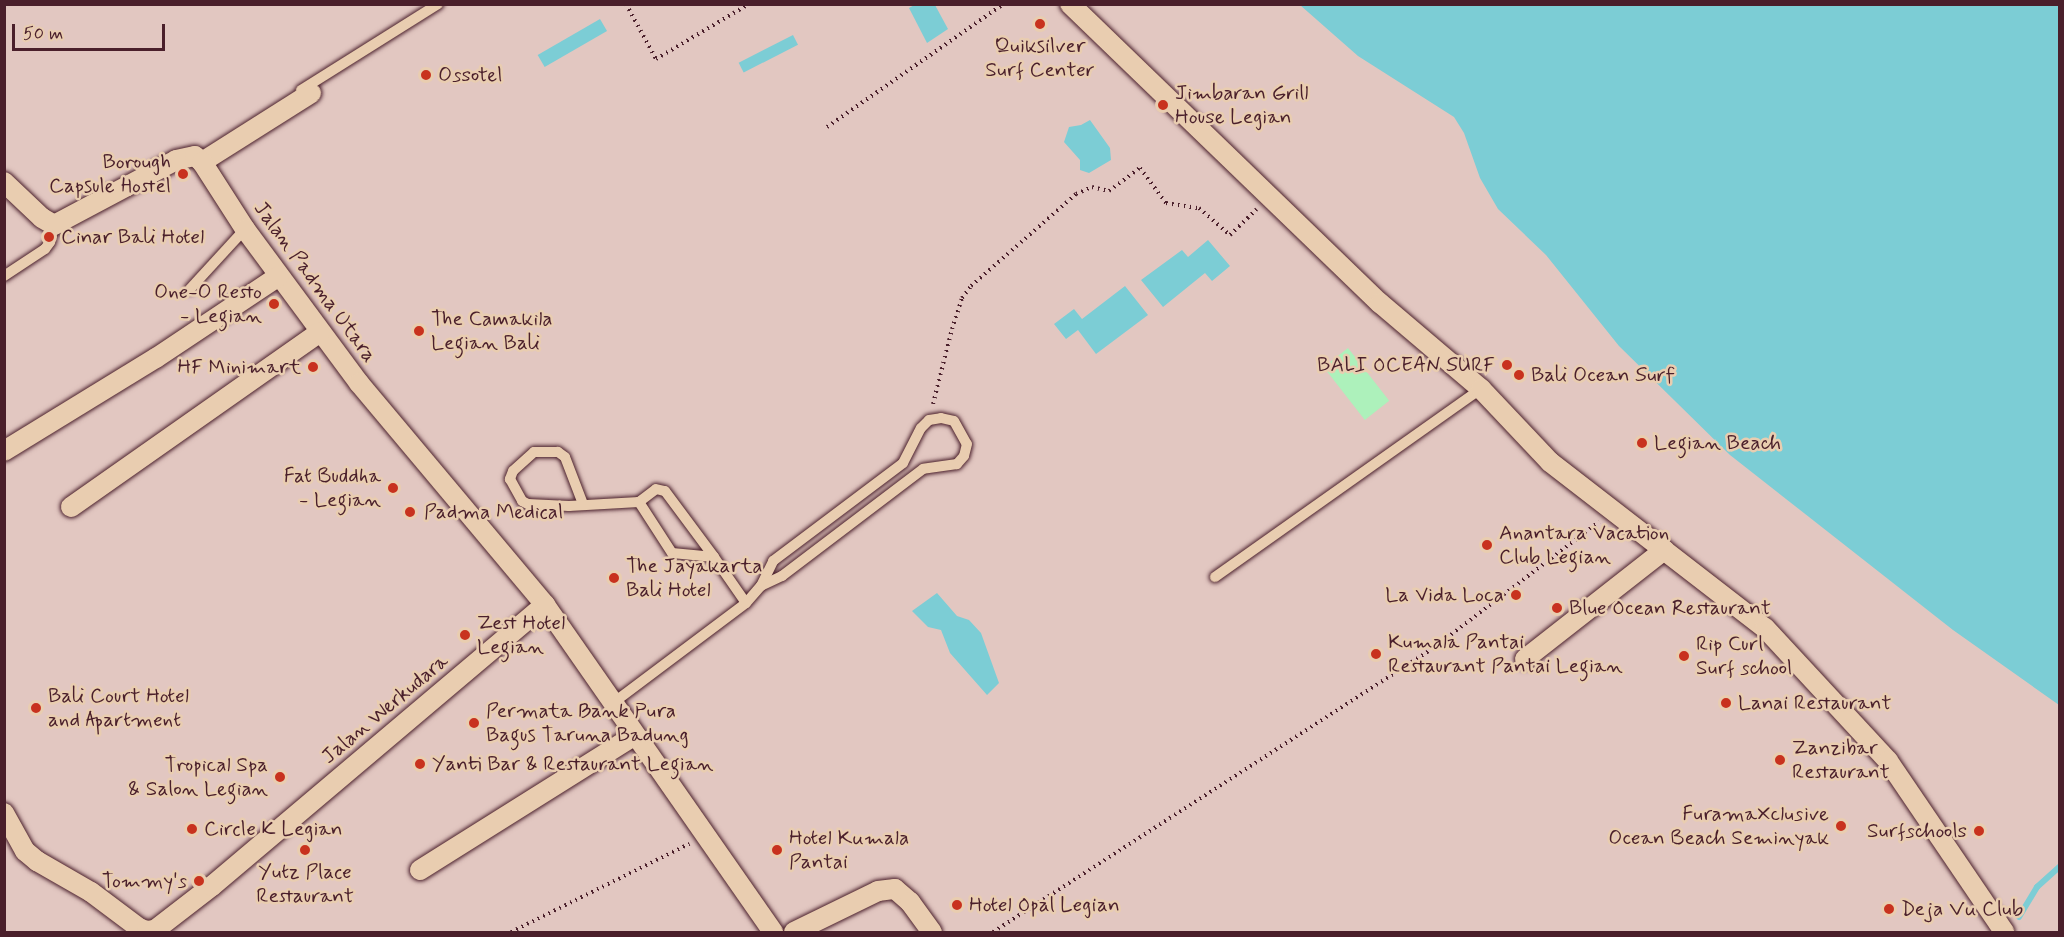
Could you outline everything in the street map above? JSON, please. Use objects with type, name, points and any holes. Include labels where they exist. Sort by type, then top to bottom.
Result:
[{"type":"street","points":[[1070,4],[1380,303],[1481,389],[1550,462],[1765,628],[1888,761],[2004,933]]},
{"type":"street","points":[[4,182],[42,218],[54,225],[176,160],[198,159],[311,93]]},
{"type":"street","name":"Jalan Padma Utara","points":[[198,159],[245,229],[359,383],[545,605]]},
{"type":"street","points":[[4,451],[156,358],[279,276]]},
{"type":"street","points":[[71,507],[320,332]]},
{"type":"street","points":[[1526,659],[1664,550]]},
{"type":"street","points":[[545,605],[773,933]]},
{"type":"street","name":"Jalan Werkudara","points":[[4,813],[26,850],[37,861],[91,892],[139,930],[155,930],[545,605]]},
{"type":"street","points":[[420,870],[635,735]]},
{"type":"street","points":[[794,933],[878,891],[895,889],[910,902],[932,933]]},
{"type":"lane","points":[[198,159],[438,4]]},
{"type":"lane","points":[[4,276],[45,249],[50,242],[54,225]]},
{"type":"lane","points":[[190,289],[245,229]]},
{"type":"lane","points":[[1215,577],[1481,389]]},
{"type":"lane","points":[[613,703],[746,603],[761,586],[773,561],[903,463],[921,428],[929,420],[941,418],[954,421],[967,444],[964,456],[957,464],[923,469],[782,576],[761,586]]},
{"type":"lane","points":[[583,504],[565,457],[558,452],[534,452],[513,471],[510,479],[522,501],[528,504],[583,504],[639,502],[656,489],[665,491],[746,603]]},
{"type":"lane","points":[[639,502],[672,553],[714,557]]},
{"type":"path","points":[[626,4],[656,59],[749,4]]},
{"type":"path","points":[[827,127],[1003,4]]},
{"type":"path","points":[[929,420],[962,298],[971,286],[1076,194],[1092,187],[1109,191],[1140,168],[1166,203],[1199,208],[1230,235],[1270,196]]},
{"type":"path","points":[[993,933],[1432,649],[1614,511]]},
{"type":"path","points":[[511,933],[706,836]]},
{"type":"green space","points":[[1348,348],[1389,401],[1365,420],[1324,367]]},
{"type":"water","points":[[916,4],[935,5],[948,29],[927,43],[909,8]]},
{"type":"water","points":[[1300,5],[2059,5],[2059,705],[1953,630],[1730,455],[1619,346],[1546,255],[1498,209],[1480,178],[1464,133],[1454,117],[1358,56]]},
{"type":"water","points":[[600,19],[607,31],[545,67],[538,55]]},
{"type":"water","points":[[793,35],[798,45],[744,72],[739,63]]},
{"type":"water","points":[[1090,120],[1110,148],[1111,160],[1089,173],[1080,170],[1080,160],[1064,142],[1069,127],[1081,125]]},
{"type":"water","points":[[1208,240],[1230,266],[1212,281],[1205,273],[1163,307],[1141,280],[1182,250],[1188,257]]},
{"type":"water","points":[[1125,286],[1148,315],[1096,354],[1078,330],[1066,339],[1054,324],[1074,309],[1082,319]]},
{"type":"water","points":[[937,593],[957,616],[969,620],[981,633],[999,683],[987,695],[950,653],[941,630],[928,627],[912,611]]},
{"type":"waterway","points":[[2019,917],[2037,887],[2060,866]]},
{"type":"place","name":"Quiksilver Surf Center","points":[[1040,24]]},
{"type":"place","name":"Ossotel","points":[[426,75]]},
{"type":"place","name":"Jimbaran Grill House Legian","points":[[1163,105]]},
{"type":"place","name":"Borough Capsule Hostel","points":[[183,174]]},
{"type":"place","name":"Cinar Bali Hotel","points":[[49,237]]},
{"type":"place","name":"One-O Resto - Legian","points":[[274,304]]},
{"type":"place","name":"The Camakila Legian Bali","points":[[419,331]]},
{"type":"place","name":"BALI OCEAN SURF","points":[[1507,365]]},
{"type":"place","name":"HF Minimart","points":[[313,367]]},
{"type":"place","name":"Bali Ocean Surf","points":[[1519,375]]},
{"type":"place","name":"Legian Beach","points":[[1642,443]]},
{"type":"place","name":"Fat Buddha - Legian","points":[[393,488]]},
{"type":"place","name":"Padma Medical","points":[[410,512]]},
{"type":"place","name":"Anantara Vacation Club Legian","points":[[1487,545]]},
{"type":"place","name":"The Jayakarta Bali Hotel","points":[[614,578]]},
{"type":"place","name":"La Vida Loca","points":[[1516,595]]},
{"type":"place","name":"Blue Ocean Restaurant","points":[[1557,608]]},
{"type":"place","name":"Zest Hotel Legian","points":[[465,635]]},
{"type":"place","name":"Kumala Pantai Restaurant Pantai Legian","points":[[1376,654]]},
{"type":"place","name":"Rip Curl Surf school","points":[[1684,656]]},
{"type":"place","name":"Lanai Restaurant","points":[[1726,703]]},
{"type":"place","name":"Bali Court Hotel and Apartment","points":[[36,708]]},
{"type":"place","name":"Permata Bank Pura Bagus Taruna Badung","points":[[474,723]]},
{"type":"place","name":"Zanzibar Restaurant","points":[[1780,760]]},
{"type":"place","name":"Yanti Bar & Restaurant Legian","points":[[420,764]]},
{"type":"place","name":"Tropical Spa & Salon Legian","points":[[280,777]]},
{"type":"place","name":"FuramaXclusive Ocean Beach Seminyak","points":[[1841,826]]},
{"type":"place","name":"Circle K Legian","points":[[192,829]]},
{"type":"place","name":"Surfschools","points":[[1979,831]]},
{"type":"place","name":"Yutz Place Restaurant","points":[[305,850]]},
{"type":"place","name":"Hotel Kumala Pantai","points":[[777,850]]},
{"type":"place","name":"Tommy's","points":[[199,881]]},
{"type":"place","name":"Hotel Opal Legian","points":[[957,905]]},
{"type":"place","name":"Deja Vu Club","points":[[1889,909]]}]
